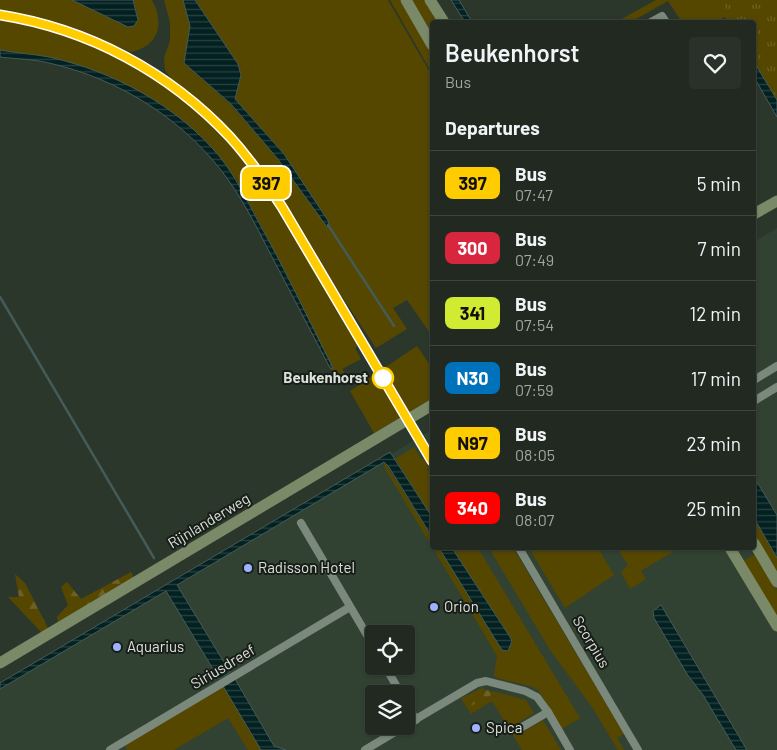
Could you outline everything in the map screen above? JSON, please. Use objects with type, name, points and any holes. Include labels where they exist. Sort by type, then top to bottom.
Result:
[{"type":"street","points":[[406,0],[430,42]]},
{"type":"street","points":[[430,0],[443,20]]},
{"type":"street","points":[[655,20],[662,16],[665,20]]},
{"type":"street","points":[[756,213],[777,201]]},
{"type":"street","points":[[756,379],[777,366]]},
{"type":"street","points":[[756,400],[777,387]]},
{"type":"street","name":"Rijnlanderweg","points":[[0,663],[430,407]]},
{"type":"street","points":[[301,523],[365,632]]},
{"type":"street","points":[[756,546],[777,582]]},
{"type":"street","name":"Scorpius","points":[[520,550],[638,750]]},
{"type":"street","points":[[731,550],[777,626]]},
{"type":"street","name":"Siriusdreef","points":[[110,750],[350,607]]},
{"type":"street","points":[[416,720],[478,683],[486,681],[525,691],[536,697],[548,712],[570,750]]},
{"type":"street","points":[[517,730],[548,712]]},
{"type":"street","points":[[365,750],[391,735]]},
{"type":"shaded area","points":[[777,228],[777,750],[0,750],[0,684],[430,431],[430,550],[756,550],[756,241]]},
{"type":"green space","points":[[0,0],[72,0],[128,27],[137,13],[133,0],[152,0],[158,17],[157,33],[148,45],[131,52],[59,24],[0,11]]},
{"type":"green space","points":[[164,0],[183,0],[190,26],[184,63],[230,104],[277,158],[284,154],[235,99],[241,75],[238,64],[195,0],[388,0],[430,73],[430,333],[407,300],[393,308],[407,329],[376,348],[317,259],[274,185],[235,136],[204,106],[173,81],[165,70],[164,57],[170,41],[170,22]]},
{"type":"green space","points":[[390,0],[400,0],[430,51],[430,70]]},
{"type":"green space","points":[[412,0],[426,0],[438,20],[430,20],[430,32]]},
{"type":"green space","points":[[656,0],[777,0],[777,100],[756,65],[756,20],[728,20],[724,17],[719,20],[681,20],[668,1],[635,20],[620,20]]},
{"type":"green space","points":[[723,0],[777,0],[777,100],[756,65],[756,20],[729,20]]},
{"type":"green space","points":[[0,20],[65,36],[102,50],[129,64],[179,98],[203,117],[225,139],[263,186],[359,345],[355,348],[361,359],[342,369],[347,377],[338,380],[330,368],[333,368],[237,180],[198,134],[161,104],[48,57],[0,50]]},
{"type":"green space","points":[[417,346],[430,365],[430,400],[374,433],[350,391]]},
{"type":"green space","points":[[414,447],[421,459],[425,457],[429,464],[427,470],[430,474],[430,514],[395,459]]},
{"type":"green space","points":[[385,463],[430,534],[430,544],[384,467]]},
{"type":"green space","points":[[756,522],[777,558],[777,574],[756,538]]},
{"type":"green space","points":[[434,550],[440,550],[502,650],[510,637],[453,550],[479,550],[580,718],[562,729],[539,691],[533,687],[497,678],[494,675],[497,656]]},
{"type":"green space","points":[[490,550],[514,550],[624,734],[617,738],[624,750],[618,750],[592,707],[550,650]]},
{"type":"green space","points":[[530,550],[599,550],[614,575],[565,608]]},
{"type":"green space","points":[[618,550],[676,550],[641,571],[646,579],[630,589],[621,572],[628,565]]},
{"type":"green space","points":[[756,554],[777,590],[777,618],[743,561]]},
{"type":"green space","points":[[131,572],[134,578],[58,623],[57,617],[68,605],[61,587],[67,582],[81,599]]},
{"type":"green space","points":[[15,574],[25,583],[48,628],[42,633],[8,597],[19,597]]},
{"type":"green space","points":[[223,686],[261,750],[248,750],[228,718],[174,750],[127,750],[125,744]]},
{"type":"green space","points":[[482,688],[486,690],[467,702],[490,695],[507,700],[508,695],[526,700],[534,713],[513,726],[518,735],[543,720],[561,750],[522,750],[492,701],[471,714],[461,698]]},
{"type":"green space","points":[[486,690],[508,695],[507,700],[491,695],[471,706],[467,702]]},
{"type":"water","points":[[72,0],[133,0],[138,20],[134,26],[128,27]]},
{"type":"water","points":[[183,0],[195,0],[238,64],[241,75],[235,99],[284,154],[329,222],[327,227],[277,158],[231,104],[184,63],[190,26]]},
{"type":"water","points":[[451,0],[459,0],[471,20],[464,20]]},
{"type":"water","points":[[0,50],[49,57],[73,63],[120,81],[164,107],[185,122],[203,139],[220,157],[240,187],[333,368],[330,368],[241,199],[212,159],[193,140],[150,105],[101,80],[49,63],[0,57]]},
{"type":"water","points":[[756,65],[777,100],[777,117],[756,80]]},
{"type":"water","points":[[390,452],[430,514],[430,534],[389,467],[384,462],[177,585],[230,672],[219,679],[166,591],[0,689],[0,683]]},
{"type":"water","points":[[756,480],[777,515],[777,558],[756,521]]},
{"type":"water","points":[[440,550],[453,550],[510,637],[512,641],[508,651],[502,650]]},
{"type":"water","points":[[661,605],[747,750],[736,750],[703,695],[687,674],[654,618],[653,611]]},
{"type":"water","points":[[235,679],[274,746],[286,750],[261,750],[223,686]]},
{"type":"waterway","points":[[328,225],[394,326]]},
{"type":"waterway","points":[[0,297],[154,558]]},
{"type":"bus line","name":"397","points":[[0,15],[56,27],[113,50],[166,81],[209,116],[231,138],[282,207],[430,458]]},
{"type":"place","name":"Beukenhorst","points":[[383,378]]},
{"type":"place","name":"Radisson Hotel","points":[[248,568]]},
{"type":"place","name":"Orion","points":[[434,607]]},
{"type":"place","name":"Aquarius","points":[[117,647]]},
{"type":"place","name":"Spica","points":[[476,728]]}]
